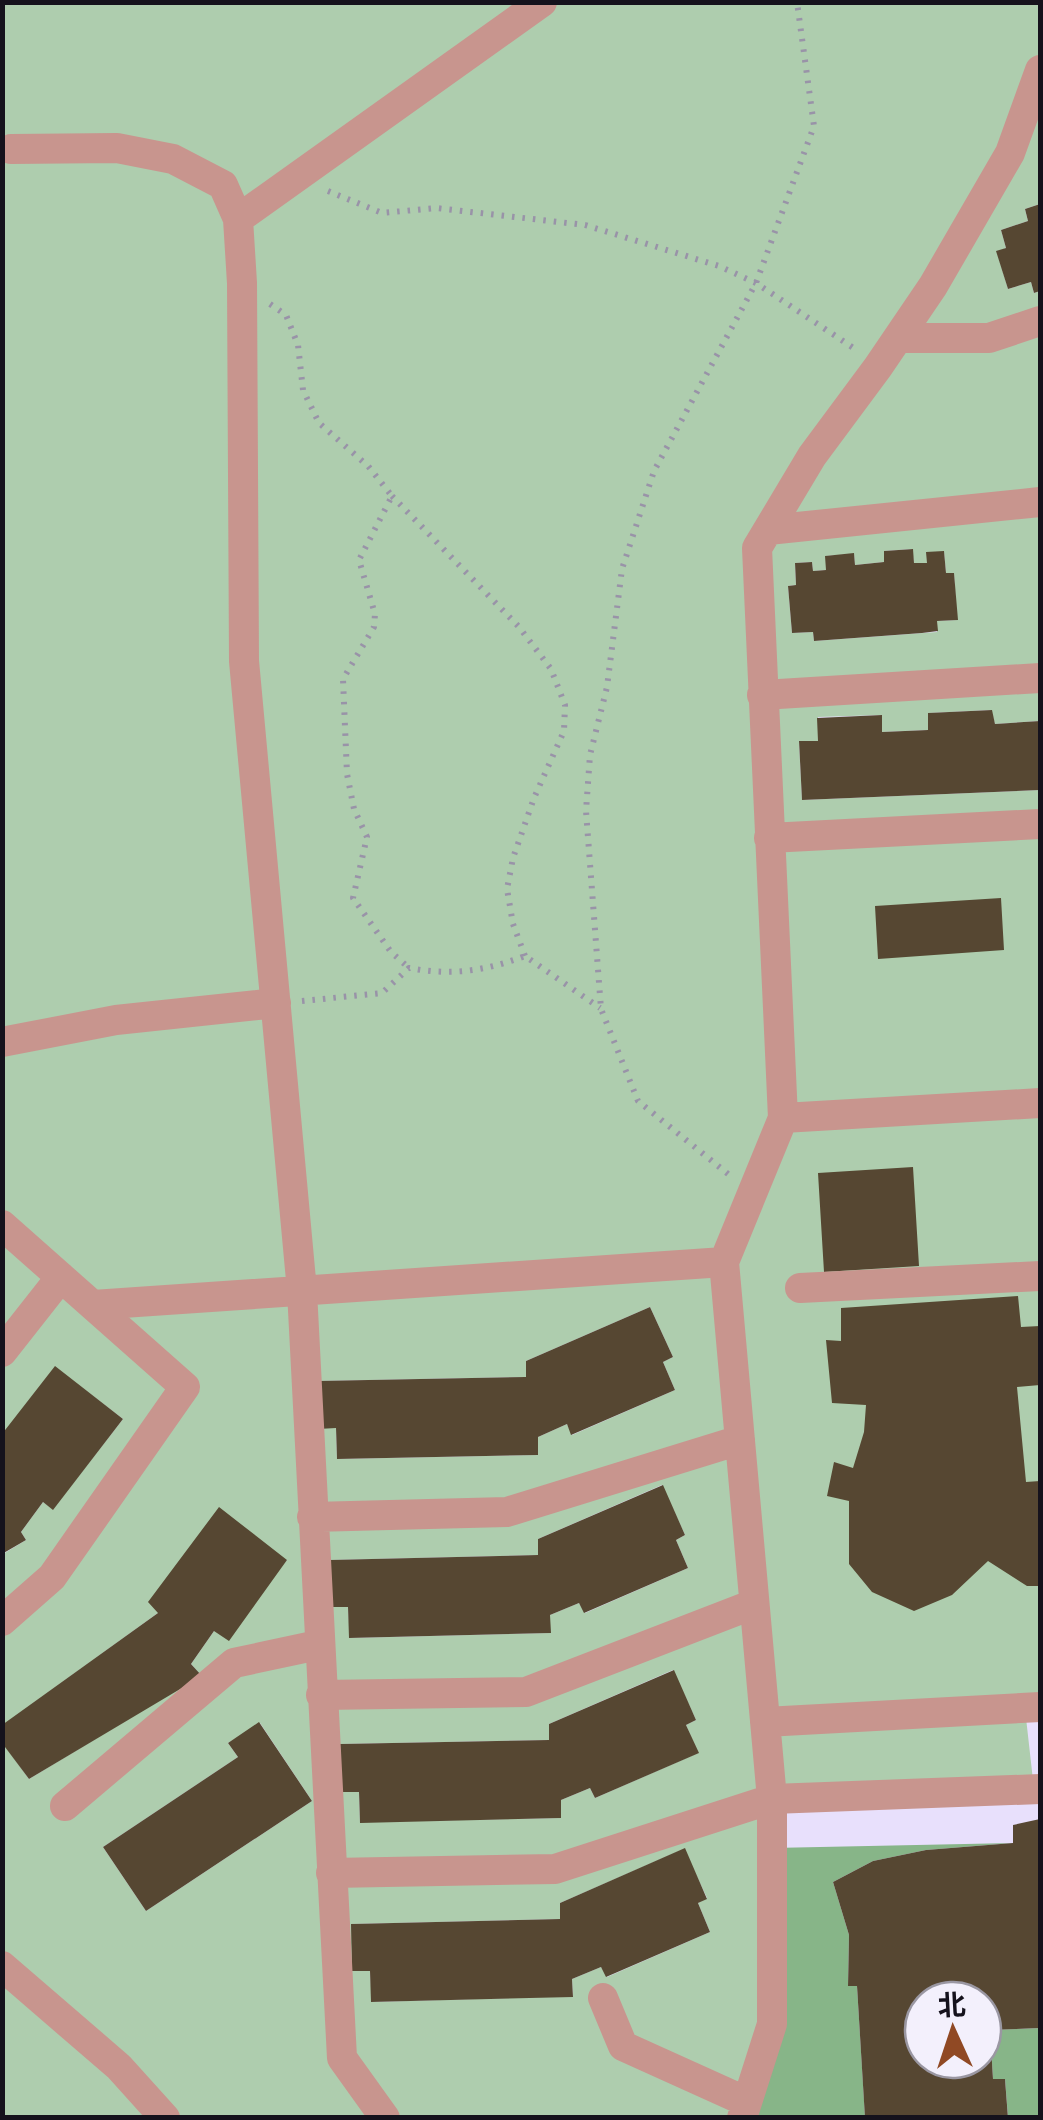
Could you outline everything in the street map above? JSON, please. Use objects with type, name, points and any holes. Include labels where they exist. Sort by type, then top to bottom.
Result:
[{"type":"street","points":[[238,220],[542,2]]},
{"type":"street","points":[[603,1998],[623,2046],[745,2110],[772,2024],[772,1799],[724,1262],[783,1118],[757,548],[812,456],[933,286],[1010,153],[1040,70]]},
{"type":"street","points":[[1010,153],[1040,144]]},
{"type":"street","points":[[12,150],[117,148],[173,158],[223,186],[238,220],[242,284],[244,661],[302,1291],[342,2058],[385,2118]]},
{"type":"street","points":[[898,338],[989,338],[1040,321]]},
{"type":"street","points":[[768,530],[1040,502]]},
{"type":"street","points":[[762,695],[1040,678]]},
{"type":"street","points":[[769,838],[1040,824]]},
{"type":"street","points":[[2,1042],[116,1020],[276,1002]]},
{"type":"street","points":[[783,1118],[1040,1103]]},
{"type":"street","points":[[2,1225],[185,1387],[52,1577],[2,1621]]},
{"type":"street","points":[[93,1305],[724,1262]]},
{"type":"street","points":[[800,1288],[1040,1276]]},
{"type":"street","points":[[2,1352],[61,1277]]},
{"type":"street","points":[[312,1518],[506,1512],[740,1440]]},
{"type":"street","points":[[321,1695],[526,1692],[754,1604]]},
{"type":"street","points":[[65,1806],[234,1663],[318,1645]]},
{"type":"street","points":[[764,1722],[1040,1707]]},
{"type":"street","points":[[331,1873],[555,1869],[772,1799],[1040,1788]]},
{"type":"street","points":[[2,1966],[119,2067],[165,2118]]},
{"type":"path","points":[[752,1194],[638,1101],[601,1009],[586,812],[590,755],[607,687],[622,569],[654,472],[756,283],[814,126],[797,2]]},
{"type":"path","points":[[288,184],[340,193],[382,213],[436,208],[585,225],[719,266],[756,283],[840,336],[878,367]]},
{"type":"path","points":[[242,284],[286,315],[298,345],[303,390],[319,423],[368,466],[392,496],[519,627],[550,669],[564,705],[564,731],[534,798],[514,858],[507,889],[512,924],[525,956],[601,1009]]},
{"type":"path","points":[[392,496],[359,560],[375,614],[374,627],[343,679],[347,774],[354,809],[367,837],[353,898],[392,952],[409,968],[441,974],[488,970],[525,956]]},
{"type":"path","points":[[276,1002],[382,993],[409,968]]},
{"type":"green space","points":[[3,3],[1040,3],[1040,204],[1025,209],[1028,221],[1001,230],[1006,248],[997,252],[1008,289],[1031,282],[1034,293],[1040,291],[1040,721],[995,724],[991,710],[929,713],[928,730],[882,732],[881,715],[818,717],[818,741],[799,742],[802,800],[1040,790],[1040,1707],[1025,1709],[1034,1789],[772,1799],[772,2023],[742,2117],[3,2117],[3,1743],[29,1779],[201,1675],[191,1664],[214,1631],[287,1560],[158,1613],[3,1725],[3,1554],[26,1540],[21,1532],[43,1502],[53,1509],[123,1419],[55,1367],[3,1434]],"holes":[[[912,549],[914,563],[927,563],[927,552],[944,552],[946,573],[954,574],[957,620],[937,621],[937,632],[814,641],[813,632],[792,633],[788,586],[796,585],[795,563],[812,562],[813,571],[826,570],[826,556],[854,554],[855,565],[884,562],[884,551]],[[650,1307],[673,1357],[663,1362],[675,1390],[572,1435],[567,1424],[538,1437],[538,1455],[337,1459],[336,1428],[318,1428],[318,1381],[526,1377],[526,1361]],[[662,1485],[685,1535],[676,1540],[688,1568],[585,1613],[579,1603],[550,1615],[550,1633],[350,1638],[348,1607],[331,1607],[330,1560],[538,1555],[538,1539]],[[673,1670],[696,1720],[686,1725],[698,1753],[595,1798],[590,1788],[561,1800],[561,1818],[360,1822],[359,1792],[341,1744],[549,1740],[549,1724]],[[260,1723],[312,1801],[146,1911],[103,1847],[238,1757],[228,1743]],[[684,1849],[707,1898],[698,1903],[710,1932],[607,1977],[601,1967],[572,1979],[573,1996],[372,2002],[370,1971],[352,1971],[352,1924],[560,1919],[560,1903]]]},
{"type":"green space","points":[[1013,1843],[926,1850],[873,1861],[833,1882],[849,1935],[848,1986],[857,1986],[865,2117],[742,2118],[772,2023],[772,1848]]},
{"type":"green space","points":[[1040,2028],[1040,2117],[1008,2117],[1003,2029]]},
{"type":"building","points":[[1040,204],[1040,291],[1034,293],[1031,282],[1008,289],[996,251],[1006,248],[1001,230],[1028,221],[1025,209]]},
{"type":"building","points":[[913,549],[914,563],[927,563],[926,552],[944,551],[946,573],[954,573],[958,620],[937,621],[938,631],[922,633],[814,641],[813,632],[792,633],[788,586],[796,585],[795,563],[812,562],[813,571],[826,570],[825,556],[854,553],[855,565],[884,562],[884,551]]},
{"type":"building","points":[[992,710],[995,724],[1040,721],[1040,790],[802,800],[799,741],[818,741],[817,718],[882,715],[882,732],[928,730],[928,713]]},
{"type":"building","points":[[1001,898],[1004,950],[878,959],[875,906]]},
{"type":"building","points":[[913,1167],[919,1266],[824,1272],[818,1173]]},
{"type":"building","points":[[1018,1296],[1021,1327],[1040,1326],[1040,1385],[1017,1387],[1026,1482],[1040,1481],[1040,1586],[1027,1586],[988,1561],[952,1595],[914,1611],[872,1592],[849,1564],[849,1501],[827,1496],[834,1462],[853,1468],[864,1432],[866,1405],[832,1403],[826,1340],[841,1341],[841,1308]]},
{"type":"building","points":[[650,1307],[673,1357],[663,1362],[675,1390],[571,1435],[567,1424],[538,1437],[538,1455],[337,1459],[336,1428],[318,1429],[317,1381],[526,1377],[526,1361]]},
{"type":"building","points":[[55,1366],[123,1419],[53,1510],[43,1502],[21,1532],[26,1540],[2,1554],[2,1434]]},
{"type":"building","points":[[663,1485],[685,1535],[676,1540],[688,1568],[584,1613],[579,1603],[550,1615],[551,1633],[349,1638],[348,1607],[330,1607],[329,1560],[538,1555],[538,1539]]},
{"type":"building","points":[[219,1507],[287,1560],[229,1641],[214,1631],[191,1664],[202,1676],[29,1779],[2,1743],[2,1725],[158,1613],[148,1602]]},
{"type":"building","points":[[674,1670],[696,1720],[686,1725],[699,1753],[595,1798],[590,1788],[561,1800],[561,1818],[360,1823],[359,1792],[341,1792],[340,1744],[549,1740],[549,1724]]},
{"type":"building","points":[[259,1722],[312,1801],[146,1911],[103,1847],[238,1757],[228,1743]]},
{"type":"building","points":[[1040,1819],[1040,2028],[1003,2029],[1003,1980],[903,1980],[903,2080],[1005,2079],[1008,2118],[865,2118],[857,1986],[848,1986],[849,1935],[833,1882],[873,1861],[926,1850],[1013,1843],[1013,1825]]},
{"type":"building","points":[[685,1848],[707,1899],[698,1903],[710,1932],[606,1977],[601,1967],[572,1979],[573,1997],[371,2002],[370,1971],[352,1971],[351,1924],[560,1919],[560,1903]]}]
